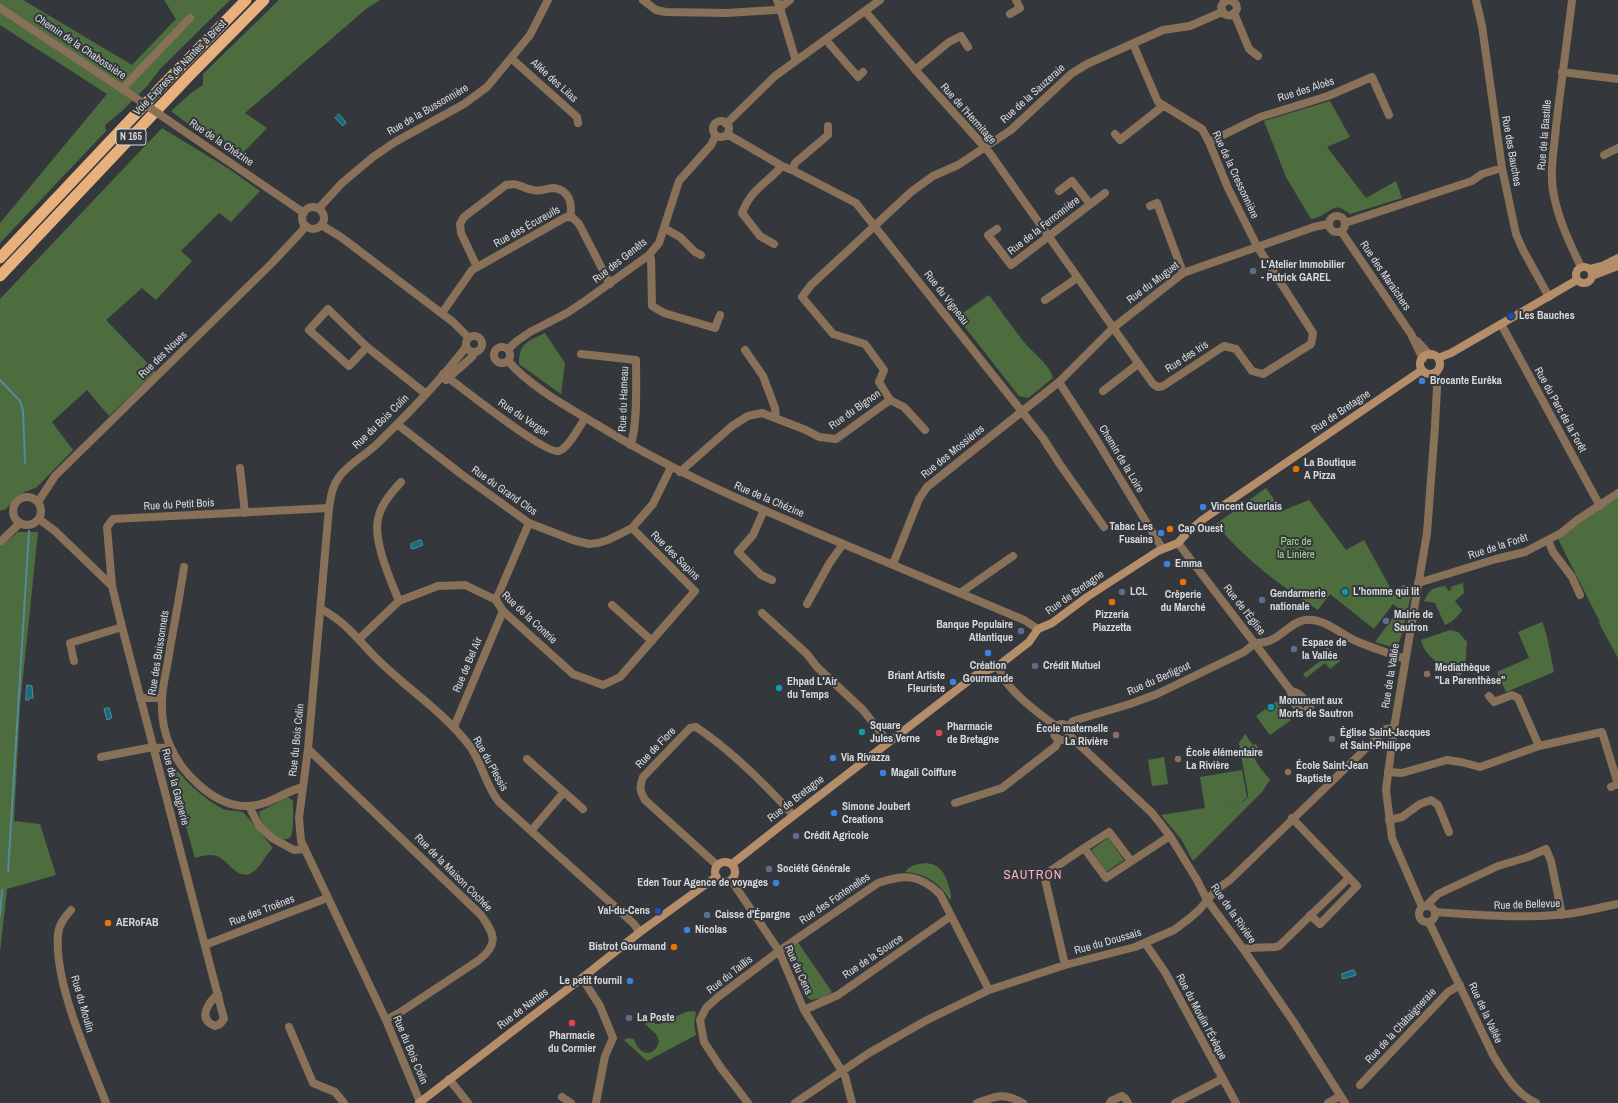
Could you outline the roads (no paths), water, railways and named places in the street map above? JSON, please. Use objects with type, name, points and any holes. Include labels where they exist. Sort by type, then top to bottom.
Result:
[{"type":"highway","name":"Voie Express de Nantes à Brest","points":[[0,258],[163,85],[246,0]]},
{"type":"highway","name":"Voie Express de Nantes à Brest","points":[[0,276],[190,75],[264,0]]},
{"type":"main road","points":[[1591,273],[1618,258]]},
{"type":"main road","points":[[1591,273],[1618,266]]},
{"type":"main road","points":[[1581,267],[1586,267],[1591,273],[1590,280],[1586,283],[1581,283],[1577,280],[1576,274],[1581,267]]},
{"type":"main road","points":[[1430,357],[1440,366],[1435,373],[1429,374],[1422,370],[1421,364],[1430,357],[1451,353],[1577,280]]},
{"type":"main road","name":"Rue de Bretagne","points":[[732,864],[793,815],[976,675],[998,666],[1029,642],[1038,629],[1052,623],[1087,597],[1162,548],[1178,543],[1202,520],[1422,370]]},
{"type":"main road","points":[[726,862],[732,864],[735,867],[735,874],[728,882],[721,882],[716,877],[715,871],[718,865],[726,862]]},
{"type":"main road","points":[[640,932],[716,877]]},
{"type":"main road","name":"Rue de Nantes","points":[[419,1102],[640,932]]},
{"type":"street","name":"Rue de la Bussonnière","points":[[319,208],[342,183],[373,157],[395,142],[464,104],[487,87],[530,35],[548,0]]},
{"type":"street","points":[[644,0],[656,10],[666,12],[748,12],[775,10],[779,4],[790,0]]},
{"type":"street","points":[[726,124],[776,76],[880,0]]},
{"type":"street","points":[[1010,14],[1020,8],[1016,0]]},
{"type":"street","name":"Rue des Bauches","points":[[1476,0],[1482,26],[1502,168],[1516,234],[1523,250],[1549,297]]},
{"type":"street","name":"Rue de la Bastille","points":[[1572,0],[1562,72],[1554,150],[1553,195],[1568,240],[1581,267]]},
{"type":"street","points":[[1230,1],[1237,9],[1234,14],[1226,15],[1222,12],[1222,5],[1230,1]]},
{"type":"street","points":[[779,4],[796,61]]},
{"type":"street","name":"Chemin de la Chabossière","points":[[0,8],[124,90]]},
{"type":"street","name":"Rue de l'Hermitage","points":[[865,11],[985,149],[1077,278]]},
{"type":"street","name":"Rue de la Sauzeraie","points":[[911,192],[933,176],[958,165],[985,149],[1011,130],[1070,74],[1086,64],[1163,30],[1190,26],[1222,12]]},
{"type":"street","points":[[1234,14],[1249,49],[1258,56]]},
{"type":"street","points":[[124,90],[190,18]]},
{"type":"street","points":[[915,70],[950,42],[961,36],[968,47]]},
{"type":"street","points":[[826,40],[858,76],[863,72]]},
{"type":"street","name":"Rue de la Cressonnière","points":[[1133,44],[1158,102],[1202,129],[1228,188],[1257,246]]},
{"type":"street","name":"Allée des Lilas","points":[[511,58],[577,116],[578,123]]},
{"type":"street","points":[[1562,72],[1618,79]]},
{"type":"street","name":"Rue des Aloès","points":[[1209,142],[1260,117],[1328,96],[1372,77],[1389,115]]},
{"type":"street","name":"Rue de la Chézine","points":[[124,90],[304,212]]},
{"type":"street","points":[[1115,134],[1120,140],[1164,106]]},
{"type":"street","points":[[720,121],[726,124],[728,128],[727,134],[722,137],[716,135],[713,130],[714,126],[720,121]]},
{"type":"street","points":[[792,170],[795,163],[828,134],[828,126]]},
{"type":"street","name":"Rue du Vigneau","points":[[727,134],[782,166],[856,204],[876,226],[1043,438],[1059,464],[1104,527]]},
{"type":"street","name":"Rue des Genêts","points":[[508,349],[530,332],[567,313],[649,255],[659,244],[679,181],[711,145],[716,135]]},
{"type":"street","points":[[1604,155],[1618,148]]},
{"type":"street","points":[[774,244],[760,236],[742,213],[747,201],[757,188],[775,174],[782,166]]},
{"type":"street","points":[[1345,223],[1472,181],[1482,174],[1502,168]]},
{"type":"street","name":"Rue de la Ferronnière","points":[[1059,191],[1072,181],[1090,204]]},
{"type":"street","points":[[477,267],[461,233],[460,224],[464,217],[506,185],[514,183],[532,190],[540,191],[555,188],[563,192],[571,201],[572,208],[570,216]]},
{"type":"street","name":"Rue du Bignon","points":[[680,472],[732,426],[748,416],[762,413],[806,430],[819,438],[836,439],[890,400],[879,382],[884,370],[865,344],[833,334],[802,297],[811,285],[911,192]]},
{"type":"street","name":"Rue de la Ferronnière","points":[[997,229],[988,235],[1011,265],[1104,193]]},
{"type":"street","points":[[1150,206],[1157,203],[1182,273]]},
{"type":"street","points":[[309,208],[319,208],[324,216],[321,225],[315,229],[305,225],[302,219],[304,212],[309,208]]},
{"type":"street","name":"Rue des Écureuils","points":[[442,314],[465,280],[477,267],[570,216],[579,224],[610,284]]},
{"type":"street","points":[[1335,216],[1342,218],[1345,223],[1341,231],[1334,232],[1330,229],[1328,224],[1330,219],[1335,216]]},
{"type":"street","name":"Rue du Muguet","points":[[1022,412],[1059,382],[1113,328],[1182,273],[1257,246],[1314,227],[1328,224]]},
{"type":"street","name":"Rue des Noues","points":[[38,502],[54,476],[272,263],[302,231],[305,225]]},
{"type":"street","points":[[321,225],[341,237],[453,322],[469,338]]},
{"type":"street","points":[[664,228],[680,237],[695,252],[701,255]]},
{"type":"street","name":"Rue des Maraîchers","points":[[1341,231],[1411,334],[1430,357]]},
{"type":"street","name":"Rue des Iris","points":[[1077,278],[1138,364],[1153,384],[1158,387],[1163,386],[1224,346],[1236,349],[1252,371],[1263,374],[1310,344],[1313,333],[1257,246]]},
{"type":"street","points":[[649,255],[651,259],[652,306],[664,313],[715,328],[720,315]]},
{"type":"street","points":[[1045,300],[1077,278]]},
{"type":"street","points":[[367,347],[349,366],[309,330],[328,309],[367,347],[426,394]]},
{"type":"street","name":"Rue du Parc de la Forêt","points":[[1501,324],[1600,506]]},
{"type":"street","points":[[508,349],[503,347],[495,352],[470,351],[466,347],[466,342],[469,338],[476,336],[495,352],[498,362],[503,363],[508,361],[510,356],[508,349]]},
{"type":"street","points":[[476,351],[481,347],[482,342]]},
{"type":"street","name":"Rue du Bois Colin","points":[[446,376],[466,347]]},
{"type":"street","points":[[745,350],[764,376],[775,408],[776,418]]},
{"type":"street","name":"Rue du Bois Colin","points":[[419,1102],[386,1020],[301,841],[299,818],[308,749],[333,485],[348,467],[376,445],[426,394],[446,376],[472,357],[476,351]]},
{"type":"street","name":"Rue du Hameau","points":[[581,354],[636,360],[634,426],[630,445]]},
{"type":"street","name":"Rue de la Chézine","points":[[508,361],[525,377],[585,418],[630,445],[680,472],[843,544],[1024,620],[1038,629]]},
{"type":"street","points":[[1103,390],[1138,364]]},
{"type":"street","name":"Rue de la Vallée","points":[[1425,906],[1392,838],[1386,790],[1394,728],[1428,518],[1438,387],[1435,373]]},
{"type":"street","name":"Rue du Verger","points":[[446,376],[475,399],[552,451],[558,451],[564,448],[585,418]]},
{"type":"street","name":"Chemin de la Loire","points":[[1059,382],[1096,439],[1162,548]]},
{"type":"street","points":[[890,400],[904,407],[925,430]]},
{"type":"street","name":"Rue des Mossières","points":[[893,564],[920,499],[927,487],[1022,412]]},
{"type":"street","name":"Rue du Grand Clos","points":[[397,424],[529,523],[573,540],[589,544],[608,540],[632,528],[653,504],[671,467]]},
{"type":"street","points":[[240,468],[245,512]]},
{"type":"street","points":[[399,601],[377,538],[378,515],[392,492],[401,482]]},
{"type":"street","name":"Rue de la Forêt","points":[[1418,583],[1496,559],[1525,552],[1548,540],[1618,494]]},
{"type":"street","points":[[24,498],[29,498],[38,502],[41,508],[39,519],[36,523],[29,526],[20,524],[14,513],[17,502],[24,498]]},
{"type":"street","name":"Rue du Petit Bois","points":[[113,519],[330,508]]},
{"type":"street","points":[[764,510],[753,535],[738,552],[761,575],[772,580]]},
{"type":"street","points":[[39,519],[56,531],[112,586]]},
{"type":"street","name":"Rue de la Gagnerie","points":[[113,519],[107,527],[112,586],[218,994]]},
{"type":"street","points":[[496,600],[529,523]]},
{"type":"street","points":[[0,542],[20,524]]},
{"type":"street","name":"Rue des Sapins","points":[[632,528],[695,591],[673,618]]},
{"type":"street","points":[[1548,540],[1553,552],[1572,577],[1580,595]]},
{"type":"street","name":"Rue de l'Église","points":[[1178,543],[1291,691]]},
{"type":"street","points":[[808,604],[829,564],[843,544]]},
{"type":"street","points":[[960,593],[1013,556]]},
{"type":"street","name":"Rue des Buissonnets","points":[[184,567],[162,698],[163,724],[169,747],[186,774],[204,790],[224,803],[249,806],[261,804],[293,789],[303,787]]},
{"type":"street","name":"Rue de la Contrie","points":[[360,639],[399,601],[438,586],[465,585],[496,600],[503,611],[573,674],[603,685],[620,677],[673,618]]},
{"type":"street","points":[[612,605],[652,641]]},
{"type":"street","name":"Rue du Plessis","points":[[321,608],[332,614],[360,639],[373,655],[436,709],[454,727],[470,746],[494,796],[640,932]]},
{"type":"street","name":"Rue de Bel Air","points":[[454,727],[503,611]]},
{"type":"street","points":[[762,613],[807,654],[817,667],[863,710],[888,742]]},
{"type":"street","points":[[1255,643],[1274,639],[1296,624],[1309,620],[1317,621],[1355,640],[1405,659]]},
{"type":"street","points":[[74,661],[70,643],[122,627]]},
{"type":"street","name":"Rue du Berligout","points":[[1068,731],[1073,721],[1130,704],[1177,685],[1244,652],[1255,643]]},
{"type":"street","points":[[998,666],[1007,683],[1028,705],[1056,726]]},
{"type":"street","points":[[1489,696],[1494,702],[1512,695],[1518,698],[1539,746]]},
{"type":"street","points":[[140,698],[162,698]]},
{"type":"street","points":[[1056,726],[1061,724],[1068,731],[1064,739],[1059,739]]},
{"type":"street","points":[[1056,726],[1054,731],[1059,739]]},
{"type":"street","name":"Rue de Flore","points":[[718,865],[645,800],[639,786],[642,777],[690,728],[696,727],[711,736],[770,789],[793,815]]},
{"type":"street","name":"Rue du Doussais","points":[[795,1103],[842,1071],[927,1020],[989,990],[1065,965],[1145,944],[1174,930],[1199,910],[1217,889],[1230,880],[1292,818],[1386,729],[1394,728]]},
{"type":"street","name":"Rue de la Rivière","points":[[1068,731],[1152,813],[1170,836],[1197,880],[1207,900],[1293,1021],[1345,1103]]},
{"type":"street","points":[[1388,772],[1402,773],[1447,760],[1462,762],[1480,768],[1539,746],[1602,732],[1618,784],[1611,787]]},
{"type":"street","points":[[955,803],[1002,788],[1056,746],[1059,739]]},
{"type":"street","points":[[101,758],[153,747],[169,747]]},
{"type":"street","name":"Rue de la Maison Cochée","points":[[308,749],[481,914],[489,925],[492,934],[493,943],[489,952],[399,1014],[386,1020]]},
{"type":"street","points":[[527,760],[583,809]]},
{"type":"street","points":[[531,831],[564,792]]},
{"type":"street","points":[[1389,820],[1402,817],[1420,804],[1431,800],[1438,805],[1449,832]]},
{"type":"street","points":[[249,806],[259,826],[272,838],[294,850],[305,849]]},
{"type":"street","points":[[1292,818],[1357,886],[1320,924],[1310,915]]},
{"type":"street","points":[[1065,965],[1044,875],[1109,832],[1131,862]]},
{"type":"street","points":[[1084,848],[1106,878],[1170,836]]},
{"type":"street","points":[[1425,906],[1433,907],[1435,912],[1433,920],[1428,922],[1423,921],[1419,917],[1419,911],[1438,894],[1498,866],[1528,857],[1546,849],[1551,862],[1562,915]]},
{"type":"street","name":"Rue des Fontenelles","points":[[779,951],[878,883],[892,878],[918,878],[930,885],[940,894],[989,990]]},
{"type":"street","points":[[1244,950],[1248,948],[1279,946],[1349,878]]},
{"type":"street","name":"Rue du Cens","points":[[731,880],[779,951],[804,1010],[845,1076],[852,1103]]},
{"type":"street","name":"Rue des Troënes","points":[[205,945],[328,898]]},
{"type":"street","name":"Rue de Bellevue","points":[[1435,912],[1498,917],[1562,915],[1618,904]]},
{"type":"street","name":"Rue du Moulin","points":[[71,910],[63,919],[58,932],[60,962],[66,993],[78,1030],[106,1103]]},
{"type":"street","name":"Rue de la Source","points":[[804,1010],[838,995],[951,916]]},
{"type":"street","name":"Rue de la Vallée","points":[[1428,922],[1493,1055],[1516,1088],[1534,1103]]},
{"type":"street","name":"Rue du Moulin l'Évêque","points":[[1145,944],[1164,972],[1236,1103]]},
{"type":"street","name":"Rue du Taillis","points":[[748,1103],[721,1068],[704,1042],[700,1020],[706,1008],[718,997],[779,951]]},
{"type":"street","points":[[582,978],[600,1006],[613,1038],[605,1056],[596,1103]]},
{"type":"street","name":"Rue de la Châtaigneraie","points":[[1360,1085],[1448,992],[1460,985]]},
{"type":"street","points":[[289,1027],[313,1083],[335,1092],[344,1103]]},
{"type":"street","points":[[449,1079],[468,1103]]},
{"type":"street","points":[[1175,1103],[1222,1079]]},
{"type":"street","points":[[977,1103],[997,1096],[1011,1097],[1023,1103]]},
{"type":"street","points":[[1110,1103],[1111,1101],[1122,1096],[1128,1103]]},
{"type":"street","points":[[1328,1103],[1340,1096]]},
{"type":"street","points":[[562,1097],[571,1103]]},
{"type":"water","points":[[339,114],[346,122],[343,126],[335,118]]},
{"type":"water","points":[[421,540],[423,545],[413,549],[411,548],[411,544]]},
{"type":"water","points":[[27,685],[32,686],[33,698],[29,698],[29,700],[26,700]]},
{"type":"water","points":[[109,708],[112,718],[107,720],[104,709]]},
{"type":"water","points":[[1354,970],[1356,975],[1342,978],[1342,974]]},
{"type":"waterway","points":[[0,380],[20,401],[23,411],[25,463]]},
{"type":"waterway","points":[[8,872],[29,531]]},
{"type":"waterway","points":[[0,916],[2,890]]},
{"type":"place","name":"L'Atelier Immobilier - Patrick GAREL","points":[[1253,271]]},
{"type":"place","name":"Les Bauches","points":[[1511,316]]},
{"type":"place","name":"Brocante Eurêka","points":[[1422,381]]},
{"type":"place","name":"La Boutique A Pizza","points":[[1296,469]]},
{"type":"place","name":"Vincent Guerlais","points":[[1203,507]]},
{"type":"place","name":"Cap Ouest","points":[[1170,529]]},
{"type":"place","name":"Tabac Les Fusains","points":[[1161,533]]},
{"type":"place","name":"Emma","points":[[1167,564]]},
{"type":"place","name":"Crêperie du Marché","points":[[1183,582]]},
{"type":"place","name":"LCL","points":[[1122,592]]},
{"type":"place","name":"L'homme qui lit","points":[[1345,592]]},
{"type":"place","name":"Gendarmerie nationale","points":[[1262,600]]},
{"type":"place","name":"Pizzeria Piazzetta","points":[[1112,602]]},
{"type":"place","name":"Mairie de Sautron","points":[[1386,621]]},
{"type":"place","name":"Banque Populaire Atlantique","points":[[1021,631]]},
{"type":"place","name":"Espace de la Vallée","points":[[1294,649]]},
{"type":"place","name":"Création Gourmande","points":[[988,653]]},
{"type":"place","name":"Crédit Mutuel","points":[[1035,666]]},
{"type":"place","name":"Mediathèque \"La Parenthèse\"","points":[[1427,674]]},
{"type":"place","name":"Briant Artiste Fleuriste","points":[[953,682]]},
{"type":"place","name":"Ehpad L'Air du Temps","points":[[779,688]]},
{"type":"place","name":"Monument aux Morts de Sautron","points":[[1271,707]]},
{"type":"place","name":"Square Jules Verne","points":[[862,732]]},
{"type":"place","name":"Pharmacie de Bretagne","points":[[939,733]]},
{"type":"place","name":"École maternelle La Rivière","points":[[1116,735]]},
{"type":"place","name":"Église Saint-Jacques et Saint-Philippe","points":[[1332,739]]},
{"type":"place","name":"Via Rivazza","points":[[833,758]]},
{"type":"place","name":"École élémentaire La Rivière","points":[[1178,759]]},
{"type":"place","name":"École Saint-Jean Baptiste","points":[[1288,772]]},
{"type":"place","name":"Magali Coiffure","points":[[883,773]]},
{"type":"place","name":"Simone Joubert Creations","points":[[834,813]]},
{"type":"place","name":"Crédit Agricole","points":[[796,836]]},
{"type":"place","name":"Société Générale","points":[[769,869]]},
{"type":"place","name":"Eden Tour Agence de voyages","points":[[776,883]]},
{"type":"place","name":"Val-du-Cens","points":[[658,911]]},
{"type":"place","name":"Caisse d'Épargne","points":[[707,915]]},
{"type":"place","name":"AERoFAB","points":[[108,923]]},
{"type":"place","name":"Nicolas","points":[[687,930]]},
{"type":"place","name":"Bistrot Gourmand","points":[[674,947]]},
{"type":"place","name":"Le petit fournil","points":[[630,981]]},
{"type":"place","name":"La Poste","points":[[629,1018]]},
{"type":"place","name":"Pharmacie du Cormier","points":[[572,1023]]},
{"type":"district","name":"SAUTRON","points":[[1033,876]]},
{"type":"park label","name":"Parc de la Linière","points":[[1296,548]]}]
